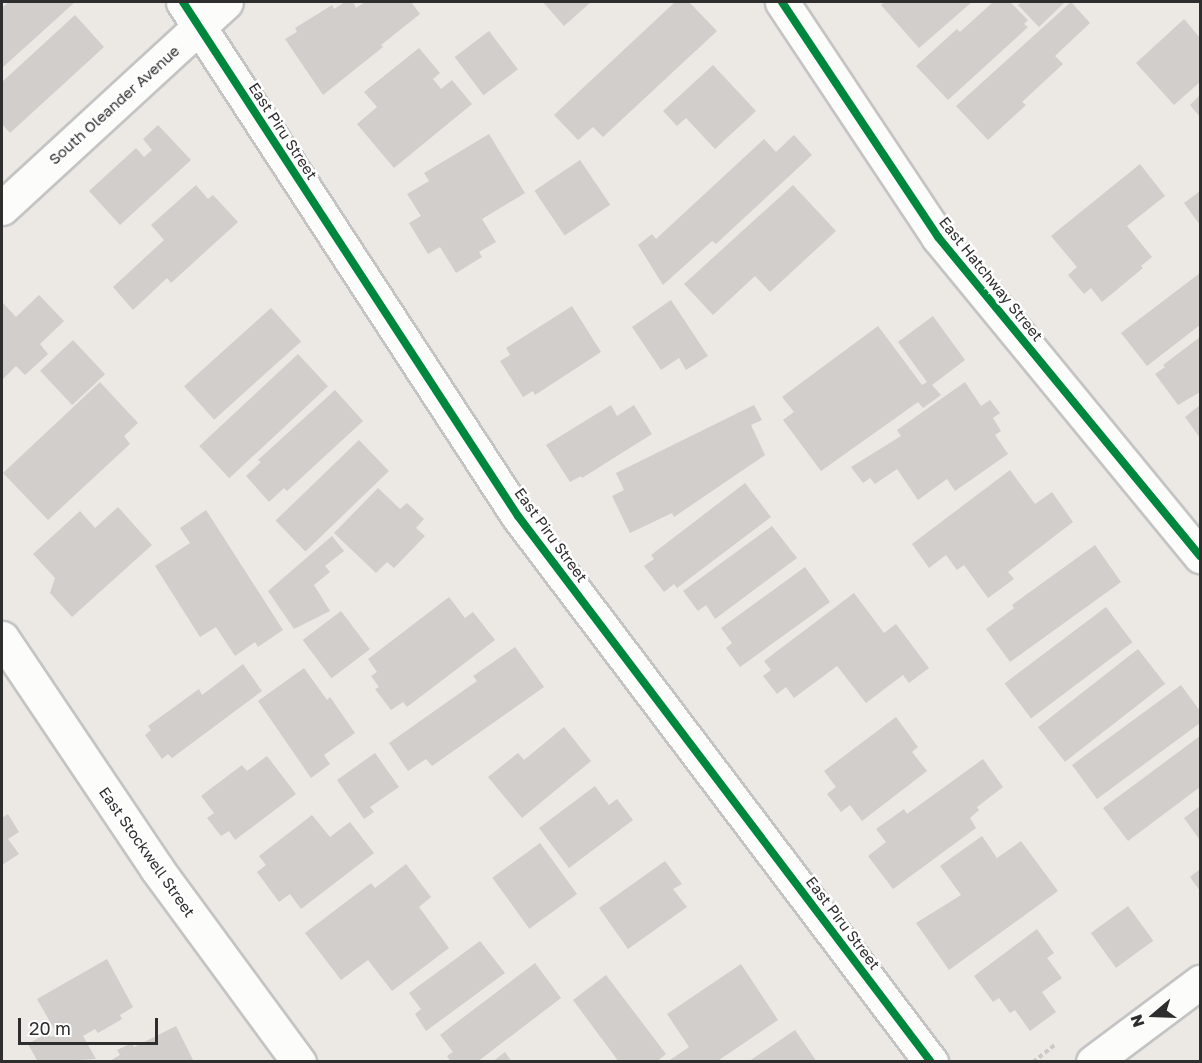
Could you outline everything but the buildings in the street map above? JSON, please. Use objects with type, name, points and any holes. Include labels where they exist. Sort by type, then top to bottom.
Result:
[{"type":"street","name":"South Oleander Avenue","points":[[2,208],[191,14],[226,2]]},
{"type":"street","name":"East Hatchway Street","points":[[782,2],[938,237],[1200,556]]},
{"type":"street","name":"East Piru Street","points":[[191,14],[518,516],[931,1062]]},
{"type":"street","name":"East Stockwell Street","points":[[2,638],[157,869],[299,1062]]},
{"type":"street","points":[[1093,1062],[1200,982]]},
{"type":"cycle path","points":[[183,2],[518,516],[931,1062]]},
{"type":"cycle path","points":[[782,2],[938,237],[1200,556]]}]
